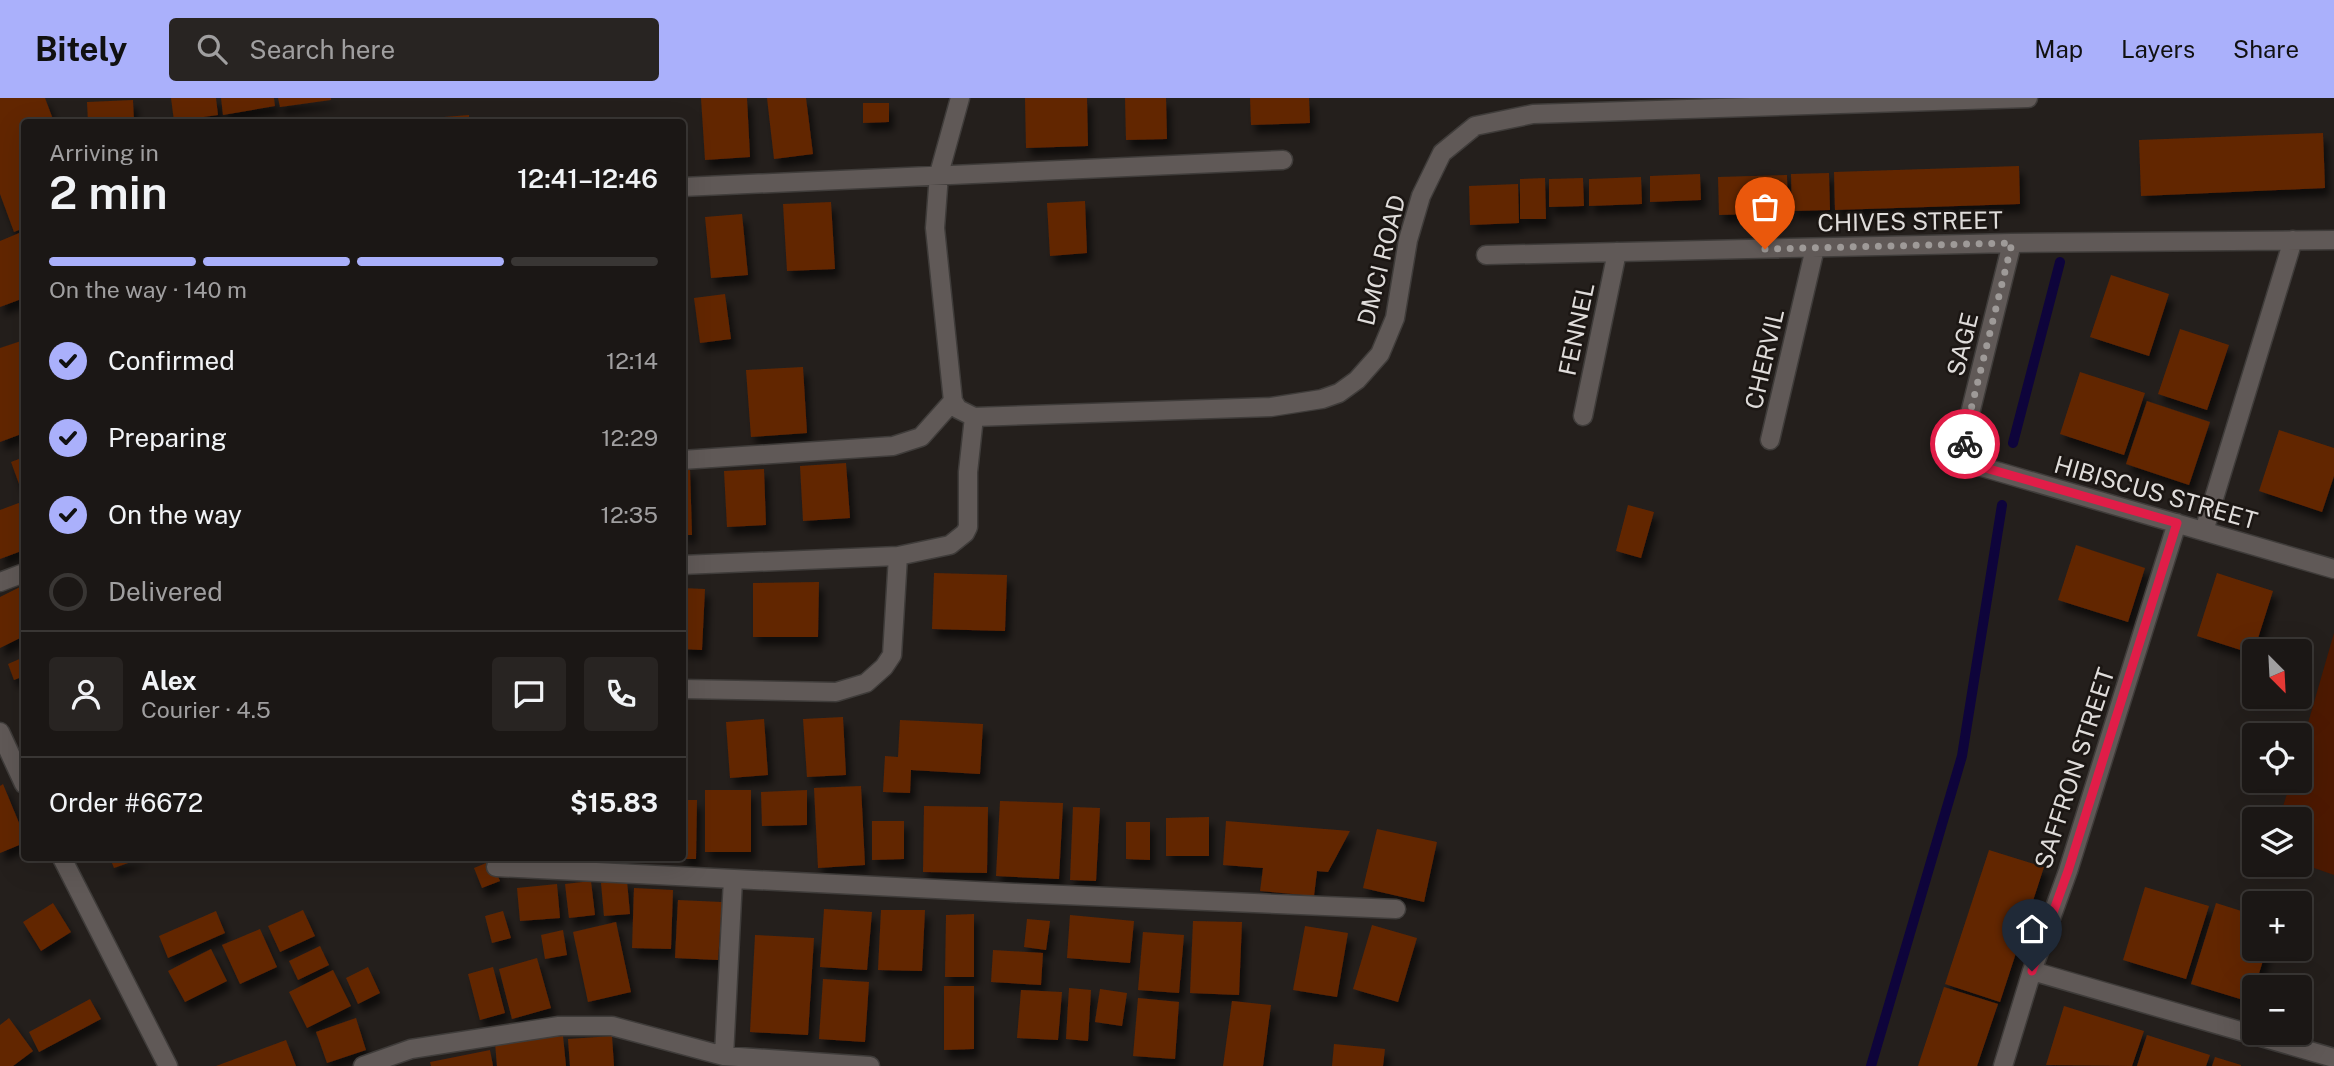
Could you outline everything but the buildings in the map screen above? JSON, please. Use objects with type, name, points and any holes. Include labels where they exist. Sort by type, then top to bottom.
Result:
[{"type":"street","points":[[686,565],[898,556],[950,545],[965,533],[968,527],[968,472],[974,417],[958,409],[953,401],[934,229],[939,174],[960,98]]},
{"type":"street","name":"DMCI ROAD","points":[[974,417],[1271,407],[1322,399],[1339,393],[1357,380],[1380,354],[1395,318],[1408,240],[1421,196],[1442,153],[1475,127],[1533,114],[2028,98]]},
{"type":"street","points":[[686,187],[1283,160]]},
{"type":"street","points":[[2204,531],[2293,240]]},
{"type":"street","name":"CHIVES STREET","points":[[1486,255],[2012,243],[2334,240]]},
{"type":"street","name":"SAGE","points":[[1968,456],[1964,438],[2012,243]]},
{"type":"street","name":"CHERVIL","points":[[1770,440],[1815,247]]},
{"type":"street","name":"FENNEL","points":[[1583,416],[1617,252]]},
{"type":"street","points":[[686,460],[893,446],[921,437],[953,401]]},
{"type":"street","name":"HIBISCUS STREET","points":[[1968,456],[1982,467],[2334,569]]},
{"type":"street","name":"SAFFRON STREET","points":[[2003,1066],[2032,971],[2068,871],[2177,523]]},
{"type":"street","points":[[686,689],[836,692],[866,683],[884,667],[892,654],[898,556]]},
{"type":"street","points":[[0,582],[21,574]]},
{"type":"street","points":[[0,732],[21,778]]},
{"type":"street","points":[[64,861],[168,1066]]},
{"type":"street","points":[[496,867],[1396,909]]},
{"type":"street","points":[[724,1056],[733,879]]},
{"type":"street","points":[[2032,971],[2334,1058]]},
{"type":"street","points":[[363,1066],[411,1049],[559,1026],[612,1026],[724,1056],[870,1066]]},
{"type":"shaded area","points":[[2334,633],[2334,875],[2312,867],[2312,807],[2283,807],[2287,793],[2312,793],[2312,723],[2308,723]]},
{"type":"waterway","points":[[2013,443],[2060,262]]},
{"type":"waterway","points":[[1871,1066],[1962,756],[2002,505]]},
{"type":"way so far","points":[[1765,249],[2012,243],[1964,438],[1965,444]]},
{"type":"route","points":[[1965,444],[1968,456],[1982,467],[2177,523],[2068,871],[2032,971]]}]
